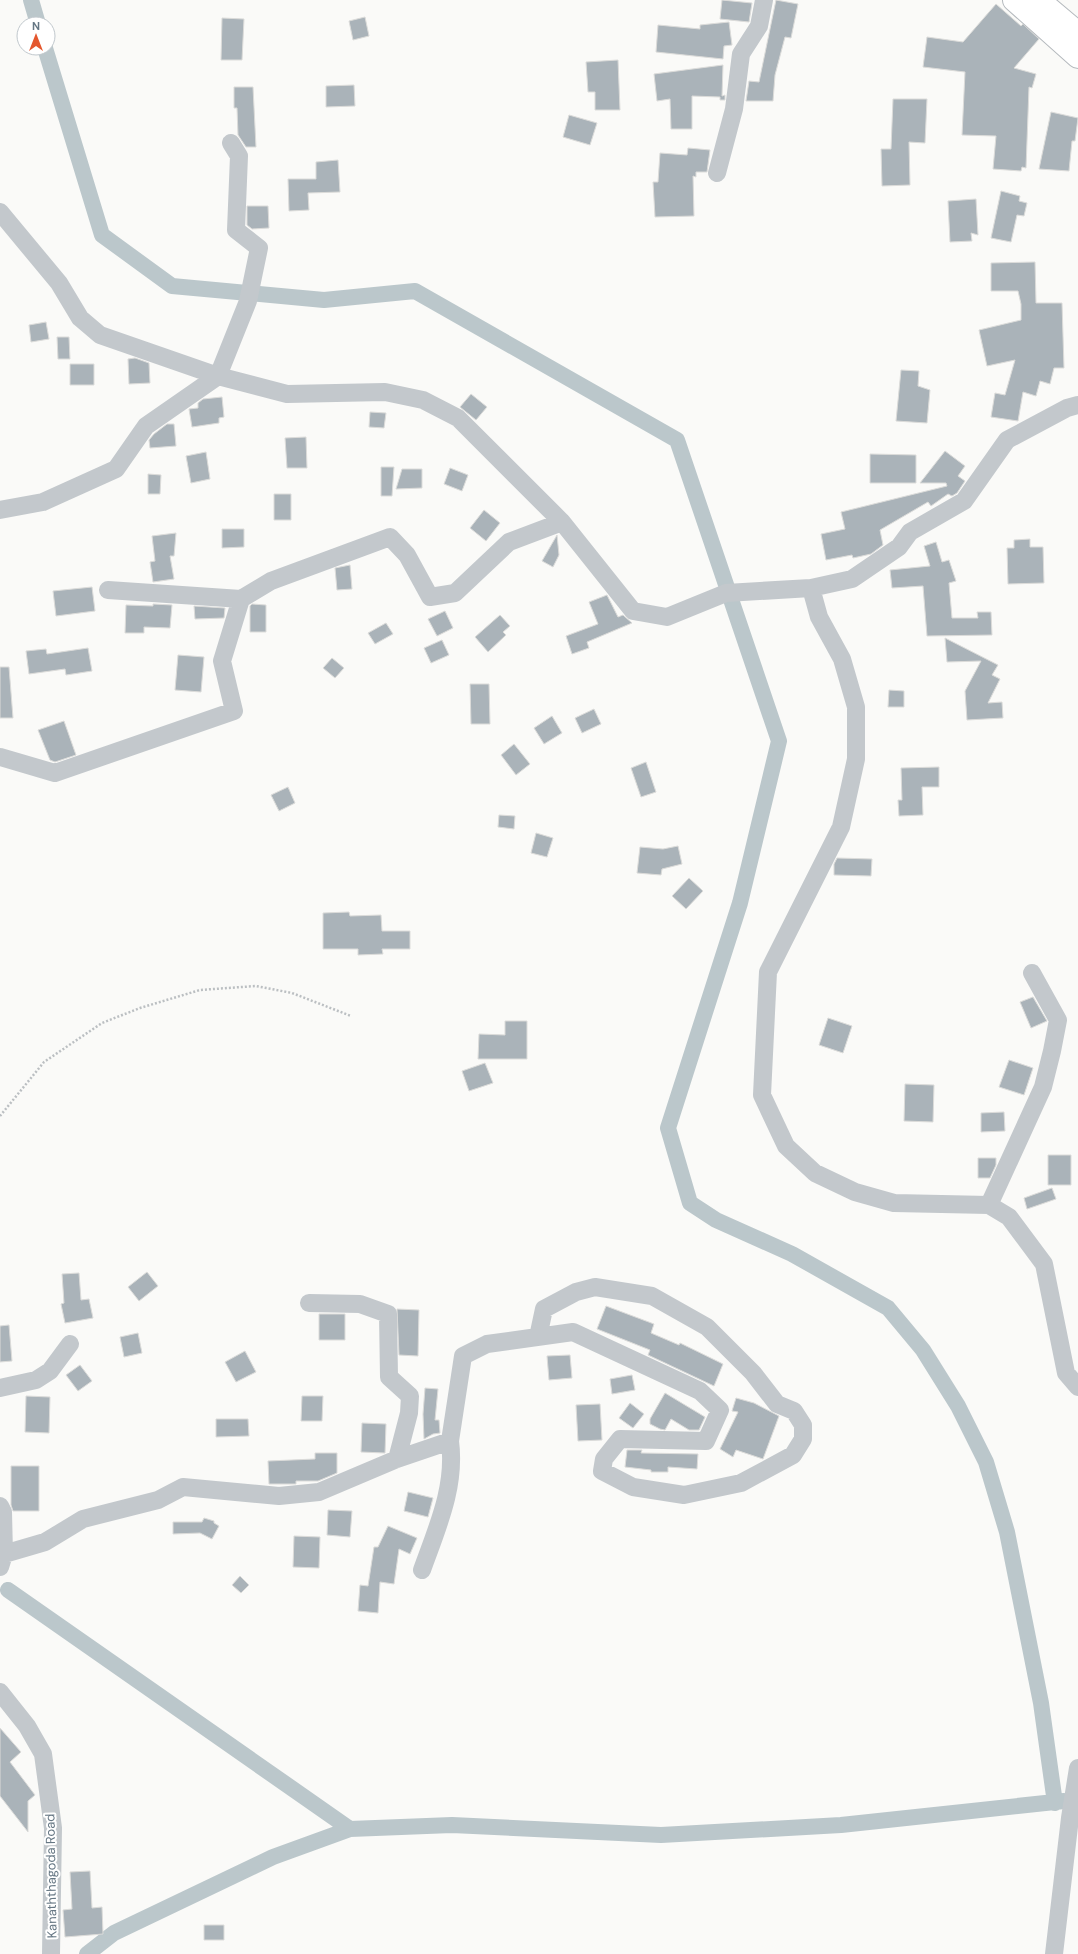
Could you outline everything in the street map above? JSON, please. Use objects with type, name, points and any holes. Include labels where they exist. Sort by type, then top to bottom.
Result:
[{"type":"highway","points":[[1014,0],[1078,57]]},
{"type":"highway","points":[[1038,0],[1078,33]]},
{"type":"street","points":[[717,173],[734,109],[741,54],[759,26],[764,0]]},
{"type":"street","points":[[0,510],[43,502],[116,469],[146,426],[218,376],[248,301],[259,248],[236,230],[239,156],[231,143]]},
{"type":"street","points":[[0,212],[59,283],[80,318],[100,335],[218,376],[287,394],[385,392],[423,400],[458,418],[562,522],[633,611],[668,617],[726,593],[811,588],[852,579],[900,547],[910,532],[964,502],[1007,440],[1067,408],[1078,405]]},
{"type":"street","points":[[108,590],[241,599],[271,581],[390,537],[406,555],[430,597],[455,593],[509,542],[562,522]]},
{"type":"street","points":[[811,588],[818,616],[842,659],[856,707],[856,759],[842,827],[768,972],[762,1094],[786,1146],[815,1173],[855,1192],[894,1203],[989,1205],[1009,1217],[1044,1264],[1066,1372],[1078,1387]]},
{"type":"street","points":[[0,757],[55,773],[234,711],[222,661],[241,599]]},
{"type":"street","points":[[989,1205],[1043,1087],[1058,1020],[1032,973]]},
{"type":"street","points":[[422,1570],[448,1496],[453,1461],[450,1441],[463,1356],[487,1344],[538,1337],[573,1332],[700,1391],[720,1410],[706,1440],[620,1438],[604,1459],[602,1471],[633,1487],[684,1495],[741,1483],[793,1455],[803,1438],[803,1425],[794,1411],[777,1404],[754,1372],[707,1328],[652,1296],[595,1287],[576,1292],[544,1309],[538,1337]]},
{"type":"street","points":[[309,1302],[360,1304],[388,1314],[389,1377],[410,1396],[409,1413],[397,1459]]},
{"type":"street","points":[[0,1388],[36,1380],[50,1371],[70,1344]]},
{"type":"street","points":[[0,1506],[3,1512],[2,1560],[46,1542],[82,1519],[158,1500],[183,1487],[279,1496],[318,1492],[397,1459],[450,1441]]},
{"type":"street","name":"Kanaththagoda Road","points":[[0,1692],[27,1726],[43,1754],[53,1828],[51,1954]]},
{"type":"street","points":[[1054,1954],[1070,1818],[1078,1768]]},
{"type":"path","points":[[0,1116],[44,1062],[102,1023],[140,1008],[200,990],[256,986],[292,993],[351,1016]]},
{"type":"building","points":[[722,0],[752,3],[749,22],[720,19]]},
{"type":"building","points":[[776,0],[798,4],[791,38],[785,37],[775,75],[773,101],[746,101],[749,81],[759,82]]},
{"type":"building","points":[[996,4],[1021,26],[1023,24],[1039,39],[1014,68],[1036,74],[1032,88],[1029,87],[1026,168],[1022,167],[1021,171],[993,169],[996,136],[962,135],[965,72],[923,67],[927,37],[963,42]]},
{"type":"building","points":[[365,17],[369,36],[353,40],[349,21]]},
{"type":"building","points":[[222,18],[244,19],[242,60],[221,60]]},
{"type":"building","points":[[729,22],[732,45],[724,46],[723,59],[656,52],[658,25],[700,29],[700,25]]},
{"type":"building","points":[[618,60],[620,110],[595,110],[595,92],[588,92],[586,62]]},
{"type":"building","points":[[723,65],[722,96],[725,95],[725,100],[720,100],[720,97],[692,96],[692,129],[671,129],[670,99],[657,101],[654,74]]},
{"type":"building","points":[[354,85],[355,106],[326,107],[326,86]]},
{"type":"building","points":[[234,87],[253,87],[256,147],[246,147],[238,135],[237,108],[234,108]]},
{"type":"building","points":[[893,99],[927,99],[925,143],[909,142],[910,185],[882,186],[881,149],[891,149]]},
{"type":"building","points":[[1051,112],[1078,118],[1075,141],[1072,141],[1069,171],[1039,169]]},
{"type":"building","points":[[569,115],[597,123],[590,145],[563,137]]},
{"type":"building","points":[[688,148],[710,150],[707,172],[696,172],[696,177],[693,176],[694,216],[655,217],[653,182],[658,182],[660,153],[687,155]]},
{"type":"building","points":[[338,160],[340,192],[308,193],[309,210],[289,211],[288,179],[316,179],[316,162]]},
{"type":"building","points":[[1001,191],[1020,196],[1019,201],[1027,203],[1024,216],[1017,215],[1011,242],[991,238]]},
{"type":"building","points":[[976,199],[978,235],[971,233],[972,241],[950,242],[948,201]]},
{"type":"building","points":[[247,206],[268,206],[269,228],[252,229],[247,225]]},
{"type":"building","points":[[1035,262],[1036,303],[1062,303],[1064,368],[1054,368],[1050,384],[1040,381],[1036,396],[1023,392],[1018,421],[991,417],[995,393],[1005,395],[1015,360],[987,366],[979,330],[1021,320],[1021,304],[1018,291],[991,291],[991,263]]},
{"type":"building","points":[[46,322],[49,339],[31,342],[29,325]]},
{"type":"building","points":[[57,337],[69,337],[70,359],[58,359]]},
{"type":"building","points":[[135,358],[149,363],[150,383],[129,384],[128,359]]},
{"type":"building","points":[[70,364],[94,364],[94,385],[70,385]]},
{"type":"building","points":[[901,370],[919,371],[918,386],[930,390],[927,423],[896,421]]},
{"type":"building","points":[[471,394],[487,407],[476,420],[460,407]]},
{"type":"building","points":[[222,397],[224,417],[219,418],[219,423],[192,427],[189,409],[198,408],[198,403],[203,399]]},
{"type":"building","points":[[370,412],[386,413],[384,428],[369,427]]},
{"type":"building","points":[[167,424],[174,424],[176,446],[150,448],[149,440]]},
{"type":"building","points":[[306,437],[307,468],[287,468],[285,438]]},
{"type":"building","points":[[945,451],[965,466],[958,476],[965,481],[957,493],[952,496],[948,494],[931,506],[928,502],[880,530],[883,545],[871,554],[853,558],[852,555],[826,560],[821,534],[845,529],[841,512],[947,486],[946,483],[920,483]]},
{"type":"building","points":[[206,452],[210,479],[191,483],[186,456]]},
{"type":"building","points":[[870,454],[916,455],[916,483],[870,483]]},
{"type":"building","points":[[381,467],[394,467],[392,496],[381,496]]},
{"type":"building","points":[[450,468],[468,475],[462,491],[444,484]]},
{"type":"building","points":[[402,469],[422,469],[422,488],[396,489]]},
{"type":"building","points":[[148,474],[161,475],[160,494],[148,494]]},
{"type":"building","points":[[274,494],[291,494],[291,520],[274,520]]},
{"type":"building","points":[[484,510],[500,523],[486,541],[470,528]]},
{"type":"building","points":[[222,529],[244,529],[244,547],[222,548]]},
{"type":"building","points":[[176,533],[174,556],[170,556],[174,579],[153,582],[150,562],[155,561],[152,536]]},
{"type":"building","points":[[557,535],[559,555],[553,567],[542,561]]},
{"type":"building","points":[[1030,539],[1030,547],[1043,547],[1044,583],[1008,584],[1007,548],[1014,548],[1014,540]]},
{"type":"building","points":[[936,542],[942,562],[949,560],[956,581],[949,583],[952,618],[978,618],[977,612],[991,612],[992,635],[927,636],[923,586],[892,588],[890,570],[930,566],[924,546]]},
{"type":"building","points":[[350,565],[352,589],[337,590],[335,568]]},
{"type":"building","points":[[92,587],[95,611],[56,616],[53,591]]},
{"type":"building","points":[[607,595],[618,617],[623,615],[632,623],[587,642],[589,648],[572,654],[566,636],[598,624],[589,602]]},
{"type":"building","points":[[153,604],[172,605],[170,628],[144,627],[144,633],[125,633],[126,605],[153,606]]},
{"type":"building","points":[[252,604],[266,605],[266,632],[250,632],[250,606]]},
{"type":"building","points":[[194,606],[225,608],[224,618],[195,619]]},
{"type":"building","points":[[445,611],[453,628],[437,636],[428,619]]},
{"type":"building","points":[[500,615],[510,626],[503,632],[506,635],[488,652],[475,637]]},
{"type":"building","points":[[386,623],[393,634],[375,644],[368,633]]},
{"type":"building","points":[[945,638],[998,665],[992,675],[1000,679],[988,703],[1002,702],[1003,718],[967,720],[965,691],[981,661],[947,662]]},
{"type":"building","points":[[442,640],[449,655],[431,663],[424,648]]},
{"type":"building","points":[[88,648],[92,671],[66,675],[65,669],[29,674],[26,651],[46,649],[47,654]]},
{"type":"building","points":[[178,655],[204,657],[201,692],[175,690]]},
{"type":"building","points":[[332,658],[344,668],[335,678],[323,668]]},
{"type":"building","points":[[0,667],[9,667],[13,718],[0,718]]},
{"type":"building","points":[[470,684],[489,684],[490,724],[471,724]]},
{"type":"building","points":[[889,690],[904,691],[904,707],[888,707]]},
{"type":"building","points":[[594,709],[601,724],[582,733],[575,718]]},
{"type":"building","points":[[552,716],[562,733],[544,744],[534,728]]},
{"type":"building","points":[[64,721],[76,755],[55,762],[50,760],[38,730]]},
{"type":"building","points":[[514,744],[530,764],[516,775],[501,755]]},
{"type":"building","points":[[646,762],[656,792],[641,797],[631,768]]},
{"type":"building","points":[[939,767],[939,787],[922,787],[923,815],[899,816],[898,800],[902,800],[901,768]]},
{"type":"building","points":[[288,787],[295,803],[279,811],[271,795]]},
{"type":"building","points":[[499,815],[515,816],[514,829],[498,827]]},
{"type":"building","points":[[536,833],[553,838],[547,857],[531,853]]},
{"type":"building","points":[[678,846],[682,864],[662,869],[661,875],[637,873],[640,847],[663,849]]},
{"type":"building","points":[[837,858],[872,859],[871,876],[834,875],[834,864]]},
{"type":"building","points":[[689,878],[703,891],[686,909],[672,896]]},
{"type":"building","points":[[349,912],[350,916],[381,915],[382,931],[410,931],[410,949],[382,949],[383,954],[358,955],[358,949],[323,949],[323,913]]},
{"type":"building","points":[[1033,997],[1047,1021],[1031,1028],[1020,1002]]},
{"type":"building","points":[[828,1018],[852,1026],[843,1053],[819,1045]]},
{"type":"building","points":[[505,1021],[527,1021],[527,1059],[478,1059],[479,1034],[505,1035]]},
{"type":"building","points":[[1009,1060],[1033,1068],[1024,1095],[999,1087]]},
{"type":"building","points":[[485,1063],[493,1083],[469,1091],[462,1071]]},
{"type":"building","points":[[905,1084],[934,1085],[933,1122],[904,1121]]},
{"type":"building","points":[[1004,1112],[1005,1131],[981,1132],[981,1113]]},
{"type":"building","points":[[1048,1155],[1071,1155],[1071,1185],[1048,1185]]},
{"type":"building","points":[[978,1158],[996,1158],[996,1165],[990,1178],[978,1178]]},
{"type":"building","points":[[1052,1188],[1056,1199],[1027,1209],[1024,1198]]},
{"type":"building","points":[[147,1272],[158,1286],[139,1301],[128,1287]]},
{"type":"building","points":[[79,1273],[81,1300],[89,1299],[93,1318],[65,1323],[61,1304],[64,1303],[62,1274]]},
{"type":"building","points":[[606,1306],[654,1324],[651,1333],[679,1345],[680,1343],[723,1364],[714,1386],[648,1355],[650,1350],[597,1329]]},
{"type":"building","points":[[397,1309],[419,1310],[418,1356],[399,1355]]},
{"type":"building","points":[[319,1314],[345,1314],[345,1340],[319,1340]]},
{"type":"building","points":[[9,1325],[12,1361],[0,1362],[0,1326]]},
{"type":"building","points":[[138,1333],[142,1353],[124,1357],[120,1337]]},
{"type":"building","points":[[245,1351],[256,1372],[236,1382],[225,1362]]},
{"type":"building","points":[[570,1355],[572,1378],[549,1380],[547,1356]]},
{"type":"building","points":[[80,1365],[92,1381],[78,1391],[66,1375]]},
{"type":"building","points":[[632,1375],[635,1390],[612,1394],[610,1379]]},
{"type":"building","points":[[425,1388],[438,1389],[435,1420],[439,1420],[440,1433],[433,1434],[424,1439],[423,1414]]},
{"type":"building","points":[[665,1393],[705,1417],[699,1430],[689,1430],[671,1419],[665,1430],[650,1424],[650,1419]]},
{"type":"building","points":[[26,1396],[50,1397],[49,1433],[25,1432]]},
{"type":"building","points":[[302,1396],[323,1396],[322,1421],[301,1421]]},
{"type":"building","points":[[736,1398],[754,1403],[779,1416],[763,1459],[736,1450],[733,1457],[720,1449],[738,1412],[732,1411]]},
{"type":"building","points":[[630,1403],[644,1414],[633,1428],[619,1418]]},
{"type":"building","points":[[600,1404],[602,1440],[578,1441],[576,1405]]},
{"type":"building","points":[[216,1419],[248,1419],[249,1436],[216,1437]]},
{"type":"building","points":[[362,1423],[386,1424],[385,1453],[361,1452]]},
{"type":"building","points":[[627,1450],[642,1450],[641,1453],[698,1454],[697,1469],[668,1467],[668,1472],[651,1472],[651,1470],[625,1467]]},
{"type":"building","points":[[315,1453],[337,1453],[337,1473],[318,1481],[296,1481],[296,1484],[269,1484],[268,1461],[315,1459]]},
{"type":"building","points":[[11,1466],[39,1466],[39,1511],[13,1511],[11,1505]]},
{"type":"building","points":[[408,1492],[433,1498],[428,1517],[404,1511]]},
{"type":"building","points":[[328,1510],[352,1511],[350,1537],[327,1535]]},
{"type":"building","points":[[204,1518],[214,1521],[214,1523],[219,1526],[212,1539],[200,1533],[173,1534],[173,1522],[202,1522]]},
{"type":"building","points":[[388,1526],[417,1538],[410,1554],[399,1549],[394,1584],[380,1582],[378,1613],[358,1611],[360,1585],[368,1586],[374,1547],[378,1547]]},
{"type":"building","points":[[294,1536],[320,1537],[319,1568],[293,1567]]},
{"type":"building","points":[[240,1576],[249,1585],[241,1593],[232,1585]]},
{"type":"building","points":[[0,1728],[21,1752],[10,1762],[35,1795],[28,1801],[28,1832],[0,1796]]},
{"type":"building","points":[[90,1871],[92,1908],[102,1907],[103,1934],[65,1937],[63,1910],[72,1909],[70,1872]]},
{"type":"building","points":[[204,1925],[224,1925],[224,1940],[204,1940]]},
{"type":"waterway","points":[[31,0],[36,16]]},
{"type":"waterway","points":[[47,56],[102,235],[172,286],[324,300],[415,291],[677,440],[779,741],[740,903],[668,1128],[690,1203],[716,1220],[792,1254],[888,1308],[923,1350],[958,1406],[986,1462],[1007,1532],[1041,1703],[1055,1803]]},
{"type":"waterway","points":[[8,1590],[350,1829]]},
{"type":"waterway","points":[[87,1954],[114,1933],[273,1857],[350,1829],[452,1825],[661,1835],[841,1825],[1064,1801]]}]
